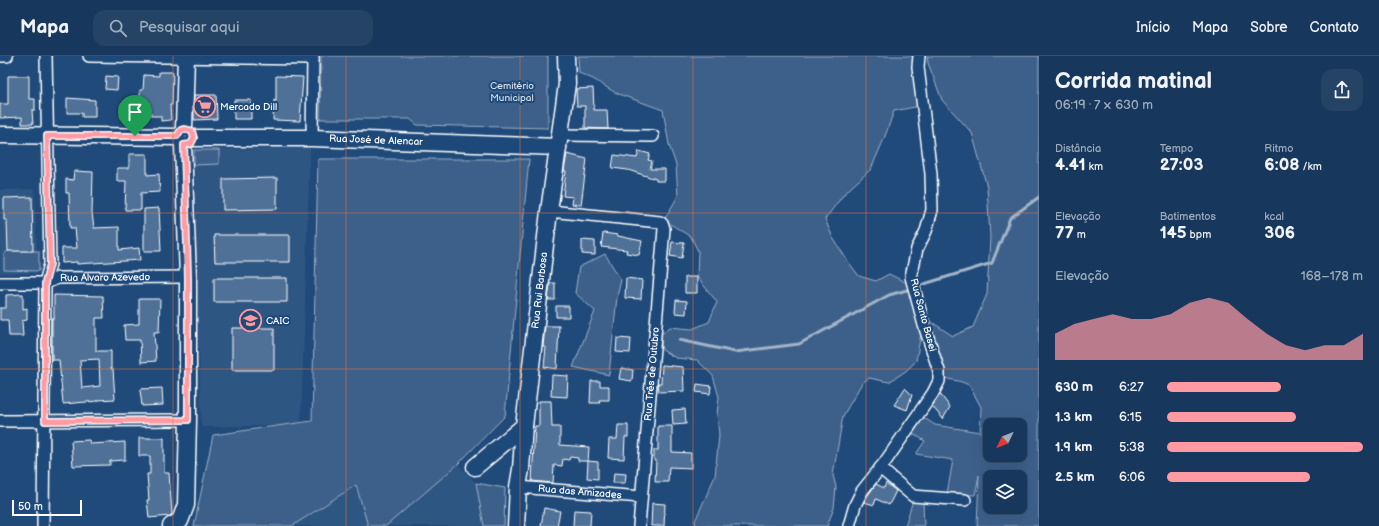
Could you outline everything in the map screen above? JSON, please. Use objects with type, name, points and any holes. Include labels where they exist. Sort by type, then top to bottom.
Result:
[{"type":"street","points":[[0,56],[7,56]]},
{"type":"street","points":[[43,526],[45,283],[50,264],[46,56]]},
{"type":"street","points":[[89,56],[313,58],[312,138]]},
{"type":"street","name":"Rua Rui Barbosa","points":[[516,526],[524,426],[549,211],[567,84],[566,56]]},
{"type":"street","name":"Rua Santo Basei","points":[[849,526],[855,504],[862,492],[933,393],[939,381],[938,371],[911,277],[917,249],[926,231],[932,210],[931,174],[918,67],[919,56]]},
{"type":"street","points":[[176,523],[186,505],[188,420],[188,277],[185,137],[186,57]]},
{"type":"street","name":"Rua José de Alencar","points":[[0,136],[559,141],[653,136]]},
{"type":"street","name":"Rua Três de Outubro","points":[[549,211],[660,222],[664,229],[639,526]]},
{"type":"street","name":"Rua Alvaro Azevedo","points":[[0,283],[45,283],[58,278],[188,277]]},
{"type":"street","points":[[0,421],[188,420]]},
{"type":"street","points":[[474,467],[524,426]]},
{"type":"street","points":[[880,468],[913,496],[965,500]]},
{"type":"street","name":"Rua das Amizades","points":[[518,487],[642,497]]},
{"type":"shaded area","name":"CAIC","points":[[310,148],[301,425],[201,427],[194,150]]},
{"type":"shaded area","points":[[34,189],[38,273],[0,274],[0,190]]},
{"type":"shaded area","points":[[458,464],[476,483],[484,526],[386,526]]},
{"type":"shaded area","points":[[357,485],[368,526],[292,526]]},
{"type":"green space","name":"Cemitério Municipal","points":[[321,56],[548,56],[548,128],[417,125],[410,119],[320,119]]},
{"type":"green space","points":[[578,56],[917,56],[920,106],[894,111],[871,169],[844,194],[825,219],[833,238],[859,276],[876,281],[889,274],[907,283],[922,328],[916,361],[906,371],[889,382],[869,378],[862,383],[843,416],[833,475],[836,487],[834,508],[827,526],[696,526],[695,521],[715,476],[719,435],[717,414],[719,397],[713,376],[697,360],[676,358],[662,350],[660,335],[670,327],[692,329],[709,322],[717,302],[697,277],[698,251],[691,237],[664,220],[678,196],[676,165],[669,145],[663,110],[616,93],[593,79],[579,73]]},
{"type":"green space","points":[[927,56],[1039,56],[1039,526],[977,526],[979,475],[975,495],[947,494],[953,460],[916,454],[925,441],[910,432],[921,416],[935,425],[980,432],[981,407],[969,385],[944,378],[927,319],[953,336],[973,327],[987,294],[990,237],[987,187],[972,133],[942,100],[928,63]]},
{"type":"green space","points":[[194,150],[219,150],[219,164],[194,165]]},
{"type":"green space","points":[[318,159],[529,159],[505,416],[458,464],[386,526],[368,526],[356,485],[292,526],[194,526],[213,435],[312,421]]},
{"type":"green space","points":[[8,251],[39,251],[39,271],[4,270],[4,254]]},
{"type":"green space","points":[[605,254],[621,280],[617,297],[609,375],[573,367],[595,311],[575,293],[579,267]]},
{"type":"green space","points":[[476,483],[505,488],[504,526],[484,526]]},
{"type":"green space","points":[[913,500],[923,501],[924,526],[905,526]]},
{"type":"building","points":[[159,72],[173,72],[172,105],[170,105],[171,120],[161,121],[161,116],[151,116],[151,113],[132,113],[132,118],[121,118],[121,104],[134,105],[134,101],[140,101],[140,90],[143,90],[144,75],[159,76]]},
{"type":"building","points":[[8,76],[29,76],[29,99],[35,99],[35,110],[32,110],[33,124],[22,124],[22,117],[0,118],[0,104],[8,104]]},
{"type":"building","points":[[106,76],[118,77],[117,90],[105,89]]},
{"type":"building","points":[[276,76],[303,77],[300,121],[273,120],[274,100],[276,101]]},
{"type":"building","points":[[593,88],[594,110],[607,110],[608,129],[585,128],[585,106],[577,106],[576,89]]},
{"type":"building","name":"Mercado Dill","points":[[194,95],[216,95],[217,119],[194,120]]},
{"type":"building","points":[[67,98],[95,100],[95,117],[82,117],[82,113],[67,113]]},
{"type":"building","points":[[234,100],[251,100],[251,119],[234,119]]},
{"type":"building","points":[[639,151],[650,154],[648,160],[652,161],[650,169],[665,169],[665,181],[656,181],[656,179],[628,170],[612,168],[614,155],[637,158]]},
{"type":"building","points":[[129,154],[147,154],[147,175],[159,174],[160,192],[141,193],[141,210],[125,210],[126,181],[117,181],[117,168],[129,168]]},
{"type":"building","points":[[567,154],[587,159],[581,205],[572,204],[573,197],[563,196],[566,171],[564,171]]},
{"type":"building","points":[[74,171],[93,172],[92,213],[94,228],[119,227],[119,250],[139,248],[140,260],[77,264],[77,262],[62,263],[62,248],[77,248],[75,228],[70,228],[69,193],[66,193],[66,179],[73,180]]},
{"type":"building","points":[[277,178],[277,209],[223,210],[223,179]]},
{"type":"building","points":[[32,197],[33,251],[8,251],[7,220],[4,220],[4,198]]},
{"type":"building","points":[[159,208],[161,251],[144,251],[144,209]]},
{"type":"building","points":[[603,233],[642,241],[639,255],[626,253],[627,250],[601,247]]},
{"type":"building","points":[[214,235],[290,235],[290,262],[215,262]]},
{"type":"building","points":[[582,240],[595,241],[595,255],[582,254]]},
{"type":"building","points":[[672,242],[684,243],[682,258],[670,256]]},
{"type":"building","points":[[685,277],[697,277],[697,293],[685,293]]},
{"type":"building","points":[[214,278],[287,278],[287,302],[214,302]]},
{"type":"building","points":[[626,278],[642,280],[641,299],[625,298]]},
{"type":"building","points":[[550,283],[555,283],[555,300],[548,300]]},
{"type":"building","points":[[23,294],[23,309],[27,308],[27,320],[22,321],[23,336],[9,336],[8,320],[0,320],[0,308],[6,308],[6,295]]},
{"type":"building","points":[[54,295],[103,296],[104,318],[96,318],[96,351],[111,351],[111,369],[113,369],[115,399],[63,404],[59,360],[52,360],[52,318],[54,318]],"holes":[[[99,359],[100,386],[82,388],[80,360]]]},
{"type":"building","points":[[139,299],[160,299],[159,332],[154,332],[156,361],[141,362],[140,340],[125,340],[124,325],[139,324]]},
{"type":"building","points":[[676,300],[687,301],[686,314],[675,313]]},
{"type":"building","points":[[556,306],[569,306],[569,317],[556,317]]},
{"type":"building","points":[[545,326],[559,326],[557,369],[544,367],[546,347],[543,347]]},
{"type":"building","points":[[232,328],[274,328],[274,370],[232,370]]},
{"type":"building","points":[[617,338],[631,339],[630,353],[616,352]]},
{"type":"building","points":[[662,365],[683,367],[684,391],[659,392],[658,383],[661,383]]},
{"type":"building","points":[[621,368],[633,370],[632,381],[619,379]]},
{"type":"building","points":[[552,375],[568,376],[567,397],[551,396]]},
{"type":"building","points":[[591,381],[600,381],[600,386],[609,386],[609,400],[599,400],[600,403],[590,403]]},
{"type":"building","points":[[697,384],[711,386],[710,394],[696,392]]},
{"type":"building","points":[[162,388],[163,405],[142,406],[140,389]]},
{"type":"building","points":[[905,388],[912,395],[907,410],[894,405]]},
{"type":"building","points":[[940,394],[950,407],[943,419],[932,406]]},
{"type":"building","points":[[539,401],[551,401],[552,427],[560,427],[560,445],[589,447],[588,461],[578,461],[578,458],[570,457],[569,460],[563,459],[562,466],[554,465],[553,483],[532,481],[535,426],[539,426]]},
{"type":"building","points":[[685,409],[686,424],[673,425],[672,410]]},
{"type":"building","points":[[618,425],[628,425],[628,437],[625,437],[624,459],[608,458],[609,439],[617,439]]},
{"type":"building","points":[[658,426],[672,426],[672,452],[691,453],[691,468],[669,467],[668,482],[655,482],[656,460],[654,460],[654,450],[658,450]]},
{"type":"building","points":[[139,438],[164,438],[164,473],[169,473],[172,514],[170,516],[149,518],[147,474],[150,474],[150,456],[139,456]]},
{"type":"building","points":[[89,440],[90,444],[125,442],[125,460],[110,461],[110,465],[73,466],[71,441]]},
{"type":"building","points":[[588,461],[598,462],[598,479],[587,478]]},
{"type":"building","points":[[614,473],[626,474],[625,483],[613,483]]},
{"type":"building","points":[[886,483],[896,491],[889,505],[876,499],[874,505],[864,502],[876,484],[884,488]]},
{"type":"building","points":[[652,503],[665,504],[664,526],[651,526]]},
{"type":"building","points":[[544,508],[560,511],[557,526],[541,526]]},
{"type":"building","points":[[574,510],[591,511],[590,526],[573,526]]},
{"type":"waterway","points":[[921,285],[992,263],[1010,218],[1039,197]]},
{"type":"waterway","points":[[679,340],[735,352],[799,344],[889,295],[907,290]]},
{"type":"place","name":"Mercado Dill","points":[[204,107]]},
{"type":"place","name":"CAIC","points":[[251,321]]},
{"type":"route","points":[[184,129],[192,131],[194,134],[191,144],[184,145],[188,277],[188,420],[45,421],[45,283],[50,264],[47,136],[135,136],[177,136],[181,130],[184,129]]}]
